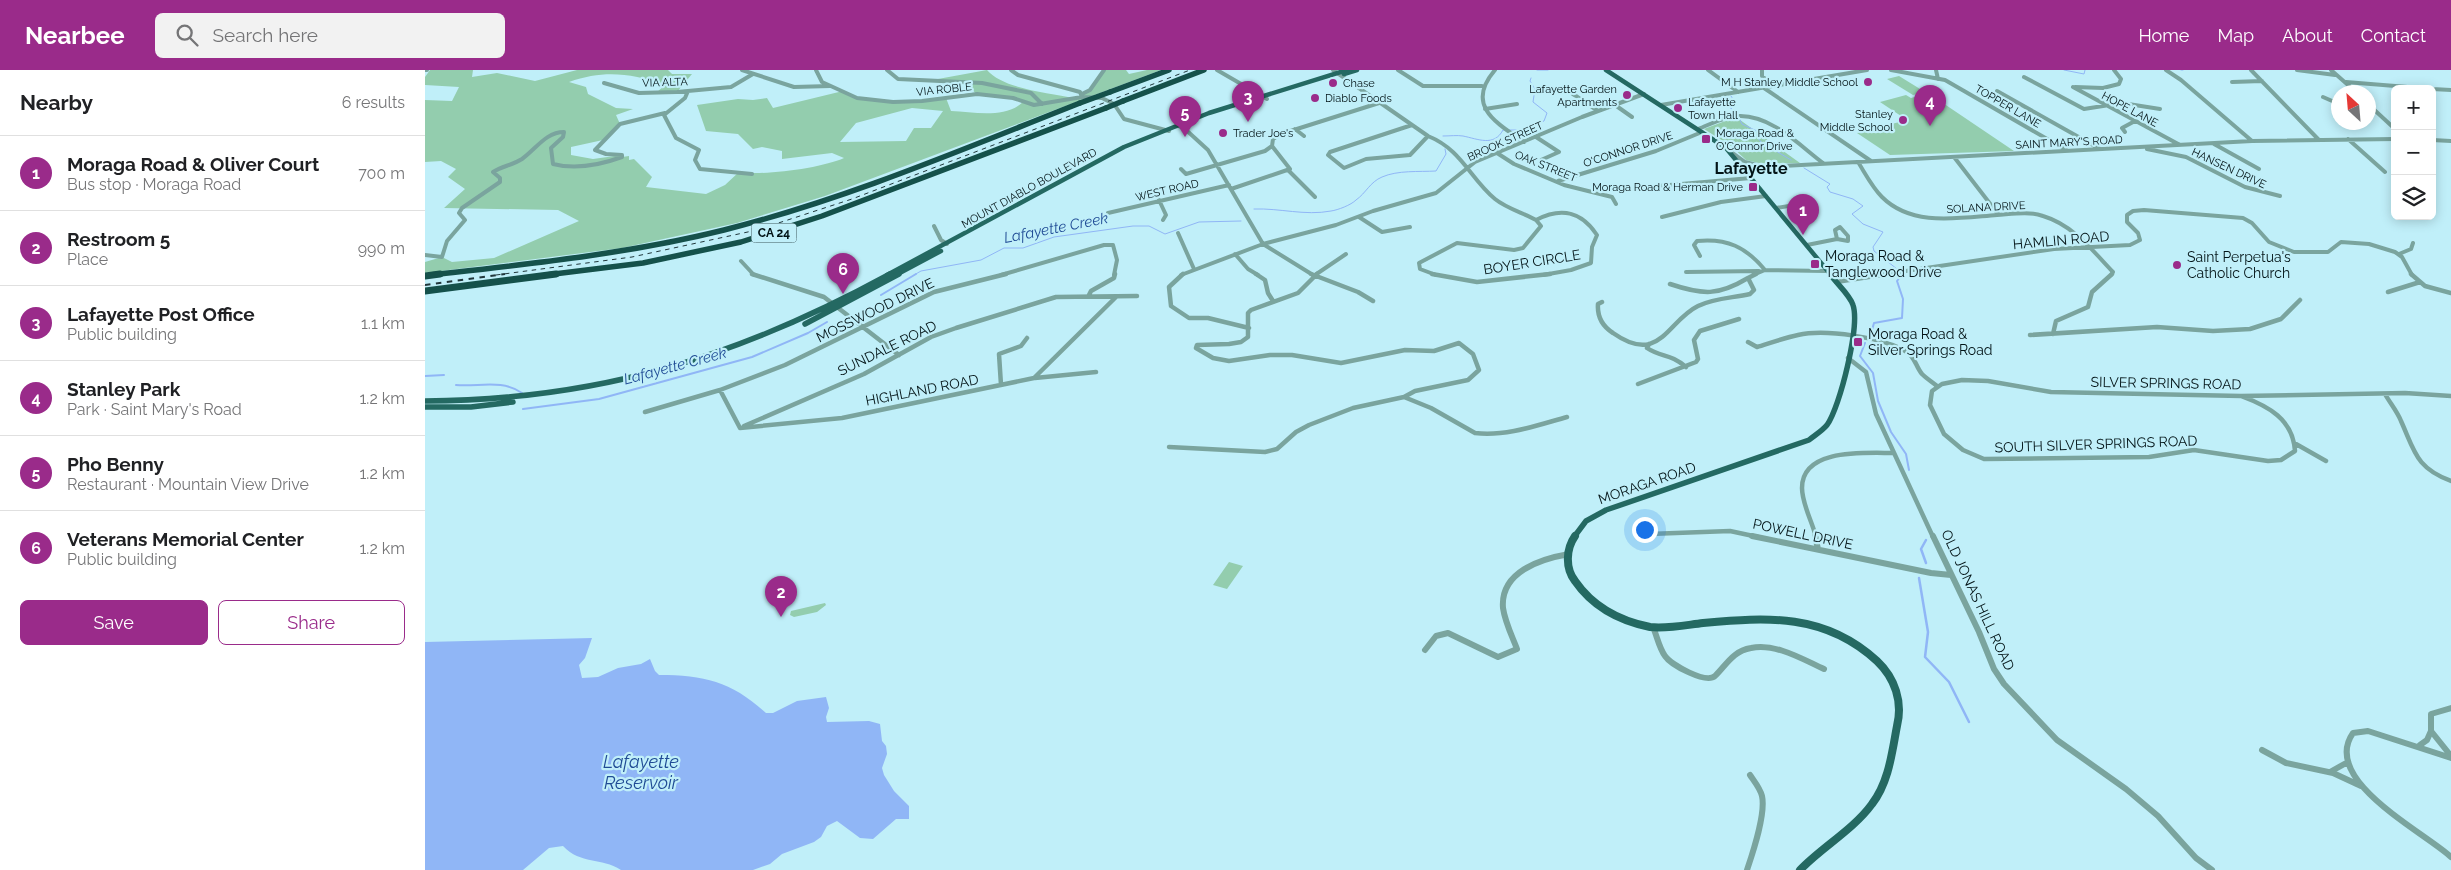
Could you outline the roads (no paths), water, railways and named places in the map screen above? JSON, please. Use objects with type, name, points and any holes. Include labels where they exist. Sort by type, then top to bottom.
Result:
[{"type":"highway","name":"CA 24","points":[[425,276],[624,251],[725,230],[829,198],[1169,70]]},
{"type":"highway","name":"CA 24","points":[[425,291],[638,264],[741,242],[821,216],[1201,71]]},
{"type":"main road","name":"MOUNT DIABLO BOULEVARD","points":[[425,407],[471,407],[532,400],[653,375],[743,348],[835,307],[936,254],[944,249],[946,245],[1123,149],[1167,130],[1347,70]]},
{"type":"main road","points":[[1337,73],[1351,70]]},
{"type":"main road","name":"MOUNT DIABLO BOULEVARD","points":[[1265,98],[1326,80],[1337,73],[1357,70]]},
{"type":"main road","name":"MORAGA ROAD","points":[[1606,70],[1726,148],[1807,244],[1853,304],[1855,318],[1853,336],[1839,400],[1828,424],[1809,440],[1621,503],[1594,515],[1573,536],[1569,554],[1568,565],[1571,576],[1589,600],[1621,619],[1653,627],[1767,619],[1807,624],[1854,642],[1875,660],[1892,681],[1898,695],[1900,712],[1883,787],[1859,819],[1815,854],[1800,870]]},
{"type":"main road","name":"MOUNT DIABLO BOULEVARD","points":[[425,402],[473,402],[516,398],[651,373],[740,345],[835,307]]},
{"type":"street","points":[[742,70],[782,86],[805,88],[831,86]]},
{"type":"street","name":"VIA ROBLE","points":[[816,70],[820,80],[831,86],[857,98],[874,100],[912,102],[977,94],[1013,98],[1034,105],[1082,95]]},
{"type":"street","points":[[887,70],[898,79],[982,83],[1031,93],[1042,104]]},
{"type":"street","points":[[1011,70],[1018,75],[1082,95],[1102,98],[1114,104],[1124,119],[1167,130]]},
{"type":"street","points":[[1082,95],[1090,90],[1105,70]]},
{"type":"street","points":[[1217,70],[1265,98]]},
{"type":"street","points":[[1398,70],[1423,86],[1482,86]]},
{"type":"street","points":[[1495,70],[1482,86],[1480,96],[1485,109],[1503,127],[1524,142]]},
{"type":"street","points":[[1708,70],[1738,92]]},
{"type":"street","points":[[1763,70],[1762,76],[1773,86]]},
{"type":"street","points":[[1845,70],[1849,73]]},
{"type":"street","points":[[1661,105],[1867,70]]},
{"type":"street","name":"TOPPER LANE","points":[[1891,70],[1951,83],[2068,151]]},
{"type":"street","points":[[1937,70],[1938,79]]},
{"type":"street","name":"HOPE LANE","points":[[2114,70],[2121,79],[2116,86],[2103,88],[2073,87],[2180,145]]},
{"type":"street","points":[[2166,70],[2181,80],[2252,141]]},
{"type":"street","points":[[2251,70],[2318,139]]},
{"type":"street","points":[[2297,70],[2335,75]]},
{"type":"street","points":[[2331,70],[2349,85]]},
{"type":"street","points":[[1337,73],[1411,125],[1428,136],[1443,142],[1495,199],[1536,220]]},
{"type":"street","name":"VIA ALTA","points":[[604,83],[639,93],[688,91],[735,86],[753,74]]},
{"type":"street","points":[[2024,77],[2084,110],[2103,104],[2130,102],[2160,109]]},
{"type":"street","points":[[2232,82],[2262,81]]},
{"type":"street","points":[[2346,82],[2391,86]]},
{"type":"street","points":[[1764,88],[1871,161]]},
{"type":"street","points":[[2436,89],[2451,90]]},
{"type":"street","points":[[425,255],[442,257],[442,248],[448,237],[465,220],[459,213],[462,208],[491,191],[500,182],[500,178],[493,172],[520,160],[557,130],[564,132],[563,137],[551,148],[553,164],[569,167],[616,160],[622,155],[598,152],[595,150],[597,146],[620,124],[665,112],[685,98],[688,91]]},
{"type":"street","points":[[1997,91],[2101,149]]},
{"type":"street","points":[[1570,92],[1599,111]]},
{"type":"street","name":"BROOK STREET","points":[[1249,328],[1208,318],[1189,318],[1171,306],[1169,287],[1173,282],[1194,269],[1263,244],[1335,226],[1436,193],[1475,162],[1644,94]]},
{"type":"street","points":[[2323,97],[2331,100]]},
{"type":"street","points":[[1181,169],[1186,174],[1265,151],[1272,146],[1276,136],[1379,103]]},
{"type":"street","points":[[1485,109],[1517,104]]},
{"type":"street","points":[[1615,105],[1632,117]]},
{"type":"street","points":[[665,112],[665,119],[676,138],[699,150],[694,160],[700,169],[752,174]]},
{"type":"street","points":[[2376,112],[2391,125]]},
{"type":"street","name":"O'CONNOR DRIVE","points":[[1558,181],[1656,151],[1700,130],[1738,116],[1755,118],[1766,122],[1824,164]]},
{"type":"street","points":[[2125,132],[2122,128],[2123,126],[2135,121]]},
{"type":"street","points":[[2387,121],[2391,122]]},
{"type":"street","points":[[1411,125],[1328,154],[1344,168],[1366,159],[1410,155],[1428,136]]},
{"type":"street","points":[[1179,126],[1201,143],[1218,165],[1263,244],[1314,276],[1373,301]]},
{"type":"street","points":[[1295,129],[1303,136]]},
{"type":"street","points":[[1536,137],[1559,152],[1541,160]]},
{"type":"street","points":[[2347,139],[2385,172]]},
{"type":"street","name":"SAINT MARY'S ROAD","points":[[1743,168],[2252,141],[2391,139]]},
{"type":"street","points":[[2436,140],[2451,141]]},
{"type":"street","points":[[2214,143],[2259,169]]},
{"type":"street","points":[[1272,146],[1290,167],[1289,171],[1315,197]]},
{"type":"street","name":"HANSEN DRIVE","points":[[2142,147],[2191,158],[2252,190],[2267,195],[2280,196]]},
{"type":"street","points":[[1726,148],[1747,163],[1777,166]]},
{"type":"street","name":"OAK STREET","points":[[1497,153],[1513,164],[1570,187],[1606,195],[1612,198],[1615,204]]},
{"type":"street","points":[[1954,157],[1998,214]]},
{"type":"street","points":[[1463,162],[1475,162]]},
{"type":"street","name":"SOLANA DRIVE","points":[[1857,162],[1881,196],[1902,212],[1938,219],[2027,213],[2049,218],[2067,226],[2111,269],[2112,276],[2092,292],[2090,304],[2086,309],[2056,322],[2053,334]]},
{"type":"street","name":"WEST ROAD","points":[[1108,213],[1159,200],[1230,187],[1289,171]]},
{"type":"street","points":[[1658,186],[1751,178]]},
{"type":"street","points":[[1662,218],[1711,204],[1766,196]]},
{"type":"street","points":[[1159,200],[1166,215],[1163,220]]},
{"type":"street","points":[[1776,208],[1813,202]]},
{"type":"street","name":"BOYER CIRCLE","points":[[1562,210],[1584,219],[1592,226],[1597,235],[1591,248],[1591,263],[1574,269],[1483,283],[1425,272],[1418,266],[1424,259],[1457,243],[1514,250],[1523,248],[1541,226],[1536,220],[1554,211],[1562,210]]},
{"type":"street","name":"HAMLIN ROAD","points":[[1836,282],[2054,249],[2130,245],[2140,240],[2138,233],[2126,220],[2129,213],[2140,210],[2243,218],[2255,224],[2271,243],[2289,250],[2323,253],[2333,250],[2336,244],[2349,242],[2384,247],[2399,254]]},
{"type":"street","points":[[1359,217],[1381,232],[1410,227]]},
{"type":"street","points":[[934,226],[941,240],[946,245]]},
{"type":"street","points":[[1177,233],[1194,269]]},
{"type":"street","points":[[1700,256],[1694,245],[1697,241],[1712,239],[1730,242],[1752,253],[1765,270]]},
{"type":"street","points":[[1807,244],[1837,239]]},
{"type":"street","points":[[2413,242],[2411,249],[2399,254],[2412,275],[2433,289],[2451,293]]},
{"type":"street","name":"MOSSWOOD DRIVE","points":[[645,412],[720,390],[785,365],[934,292],[1003,275],[1104,245],[1113,245],[1117,260],[1114,278],[1091,291],[1089,295]]},
{"type":"street","points":[[1235,254],[1248,269],[1265,280],[1268,293],[1273,301]]},
{"type":"street","points":[[1169,447],[1265,452],[1277,449],[1296,432],[1309,425],[1353,408],[1404,397],[1415,391],[1468,380],[1479,370],[1478,362],[1467,348],[1459,343],[1434,351],[1405,350],[1341,363],[1292,355],[1270,355],[1229,361],[1213,358],[1196,348],[1197,345],[1241,342],[1248,337],[1249,313],[1251,310],[1298,293],[1314,276],[1346,254]]},
{"type":"street","points":[[741,261],[754,276],[790,288],[816,293],[899,355]]},
{"type":"street","points":[[1670,284],[1701,295],[1726,290],[1765,270]]},
{"type":"street","points":[[1686,272],[1826,271]]},
{"type":"street","points":[[1602,302],[1598,304],[1597,314],[1605,327],[1629,341],[1649,344],[1668,332],[1694,308],[1751,294],[1754,290],[1748,278]]},
{"type":"street","points":[[2388,292],[2420,282]]},
{"type":"street","name":"SUNDALE ROAD","points":[[740,428],[864,374],[940,333],[1047,299],[1089,295],[1137,296]]},
{"type":"street","points":[[1034,378],[1116,297]]},
{"type":"street","points":[[2030,335],[2157,327],[2239,330],[2265,326],[2281,319],[2301,300]]},
{"type":"street","points":[[1638,384],[1686,367],[1698,358],[1694,340],[1700,331],[1739,319]]},
{"type":"street","points":[[1748,342],[1757,347],[1798,335],[1814,333],[1853,336],[1906,350],[1921,373],[1937,386]]},
{"type":"street","points":[[1001,385],[999,354],[1021,346],[1027,338]]},
{"type":"street","points":[[1649,344],[1647,348],[1649,351],[1668,354],[1686,367]]},
{"type":"street","name":"OLD JONAS HILL ROAD","points":[[1848,358],[1866,372],[1876,414],[1979,632],[1994,670],[2004,684],[2057,740],[2126,789],[2157,816],[2196,858],[2212,870]]},
{"type":"street","name":"HIGHLAND ROAD","points":[[740,428],[842,418],[1034,378],[1096,372]]},
{"type":"street","name":"SILVER SPRINGS ROAD","points":[[1937,386],[1948,382],[1988,381],[2051,392],[2241,396],[2385,394],[2451,396]]},
{"type":"street","name":"SOUTH SILVER SPRINGS ROAD","points":[[1937,386],[1932,391],[1930,404],[1944,434],[1952,443],[1963,450],[1984,459],[2149,457],[2171,455],[2188,450],[2268,461],[2281,460],[2295,451],[2296,444]]},
{"type":"street","points":[[720,390],[740,428]]},
{"type":"street","points":[[2385,394],[2400,420],[2411,453],[2431,472],[2451,481]]},
{"type":"street","points":[[2241,396],[2262,405],[2285,421],[2291,429],[2296,444],[2326,461]]},
{"type":"street","points":[[1404,397],[1431,408],[1475,433],[1483,434],[1523,429],[1567,417]]},
{"type":"street","points":[[1818,549],[1815,528],[1801,488],[1805,472],[1820,460],[1830,456],[1893,453]]},
{"type":"street","name":"POWELL DRIVE","points":[[1649,534],[1730,531],[1931,573],[1951,575]]},
{"type":"street","points":[[1425,650],[1436,636],[1448,633],[1498,657],[1517,649],[1506,621],[1503,596],[1515,576],[1535,562],[1569,554]]},
{"type":"street","points":[[1653,627],[1665,657],[1702,678],[1714,677],[1730,658],[1741,650],[1754,647],[1780,650],[1824,669]]},
{"type":"street","points":[[2420,746],[2427,740],[2431,731],[2431,714],[2451,708]]},
{"type":"street","points":[[2451,757],[2367,730],[2359,731],[2349,737],[2347,742],[2348,762],[2362,787],[2377,801],[2430,838],[2451,857]]},
{"type":"street","points":[[2431,731],[2451,757]]},
{"type":"street","points":[[2262,750],[2276,759],[2293,766],[2329,772],[2362,787]]},
{"type":"street","points":[[2329,772],[2348,762]]},
{"type":"street","points":[[1747,870],[1754,853],[1756,829],[1763,806],[1762,794],[1750,775]]},
{"type":"water","name":"Lafayette Reservoir","points":[[592,638],[585,658],[579,665],[582,678],[598,677],[618,668],[641,664],[650,659],[655,671],[659,675],[675,675],[717,682],[754,702],[766,713],[773,713],[797,701],[826,697],[829,708],[826,717],[827,722],[869,721],[880,724],[882,741],[886,746],[887,754],[882,768],[884,775],[894,791],[909,806],[909,819],[896,819],[873,839],[860,838],[837,821],[827,826],[821,837],[814,842],[782,854],[770,864],[753,870],[621,870],[606,863],[584,859],[563,846],[549,848],[523,870],[425,870],[425,642]]},
{"type":"waterway","name":"Lafayette Creek","points":[[1537,70],[1548,70]]},
{"type":"waterway","points":[[2064,70],[2084,74],[2085,70]]},
{"type":"waterway","name":"Lafayette Creek","points":[[1443,136],[1461,136],[1490,140],[1495,139],[1503,130],[1521,130],[1544,121],[1547,113],[1533,102],[1535,89],[1530,81],[1531,78]]},
{"type":"waterway","points":[[1731,96],[1733,99],[1728,106],[1737,113]]},
{"type":"waterway","points":[[1739,118],[1742,124],[1759,132],[1757,137],[1761,142],[1791,160]]},
{"type":"waterway","name":"Lafayette Creek","points":[[1254,209],[1312,213],[1337,210],[1354,202],[1374,182],[1382,177],[1402,172],[1436,171],[1446,154],[1445,149]]},
{"type":"waterway","points":[[1804,168],[1830,184],[1827,187],[1830,192],[1853,199],[1863,206],[1852,214],[1863,224],[1883,232],[1873,247],[1874,251],[1897,269]]},
{"type":"waterway","name":"Lafayette Creek","points":[[914,275],[921,271],[981,260],[1004,248],[1023,248],[1054,237],[1133,226],[1149,226],[1165,234],[1199,222],[1241,221]]},
{"type":"waterway","name":"Lafayette Creek","points":[[881,295],[916,274]]},
{"type":"waterway","points":[[1872,330],[1874,323],[1902,318],[1903,299],[1897,281],[1901,276]]},
{"type":"waterway","name":"Lafayette Creek","points":[[523,409],[599,399],[752,357],[808,333],[827,322]]},
{"type":"waterway","points":[[1865,343],[1860,356],[1873,373],[1878,401],[1891,432],[1906,454],[1909,470]]},
{"type":"waterway","name":"Lafayette Creek","points":[[425,376],[444,375]]},
{"type":"waterway","name":"Lafayette Creek","points":[[456,385],[490,384],[506,386],[522,393]]},
{"type":"waterway","points":[[1926,540],[1921,549],[1926,563]]},
{"type":"waterway","points":[[1919,578],[1928,632],[1925,657],[1949,682],[1969,722]]},
{"type":"railway","points":[[496,275],[632,257],[757,230],[852,199],[1190,70]]},
{"type":"railway","points":[[425,285],[505,274]]},
{"type":"place","name":"M H Stanley Middle School","points":[[1868,82]]},
{"type":"place","name":"Chase","points":[[1333,83]]},
{"type":"place","name":"Lafayette Garden Apartments","points":[[1627,95]]},
{"type":"place","name":"Diablo Foods","points":[[1315,98]]},
{"type":"place","name":"Lafayette Town Hall","points":[[1678,108]]},
{"type":"place","name":"Stanley Middle School","points":[[1903,120]]},
{"type":"place","name":"Lafayette Post Office","points":[[1248,122]]},
{"type":"place","name":"Stanley Park","points":[[1930,126]]},
{"type":"place","name":"Trader Joe's","points":[[1223,133]]},
{"type":"place","name":"Pho Benny","points":[[1185,137]]},
{"type":"place","name":"Moraga Road & O'Connor Drive","points":[[1706,139]]},
{"type":"place","name":"Moraga Road & Herman Drive","points":[[1753,187]]},
{"type":"place","name":"Moraga Road & Oliver Court","points":[[1803,235]]},
{"type":"place","name":"Moraga Road & Tanglewood Drive","points":[[1815,264]]},
{"type":"place","name":"Saint Perpetua's Catholic Church","points":[[2177,265]]},
{"type":"place","name":"Veterans Memorial Center","points":[[843,294]]},
{"type":"place","name":"Moraga Road & Silver Springs Road","points":[[1858,342]]},
{"type":"place","name":"Restroom 5","points":[[781,617]]},
{"type":"district","name":"Lafayette","points":[[1751,168]]}]
